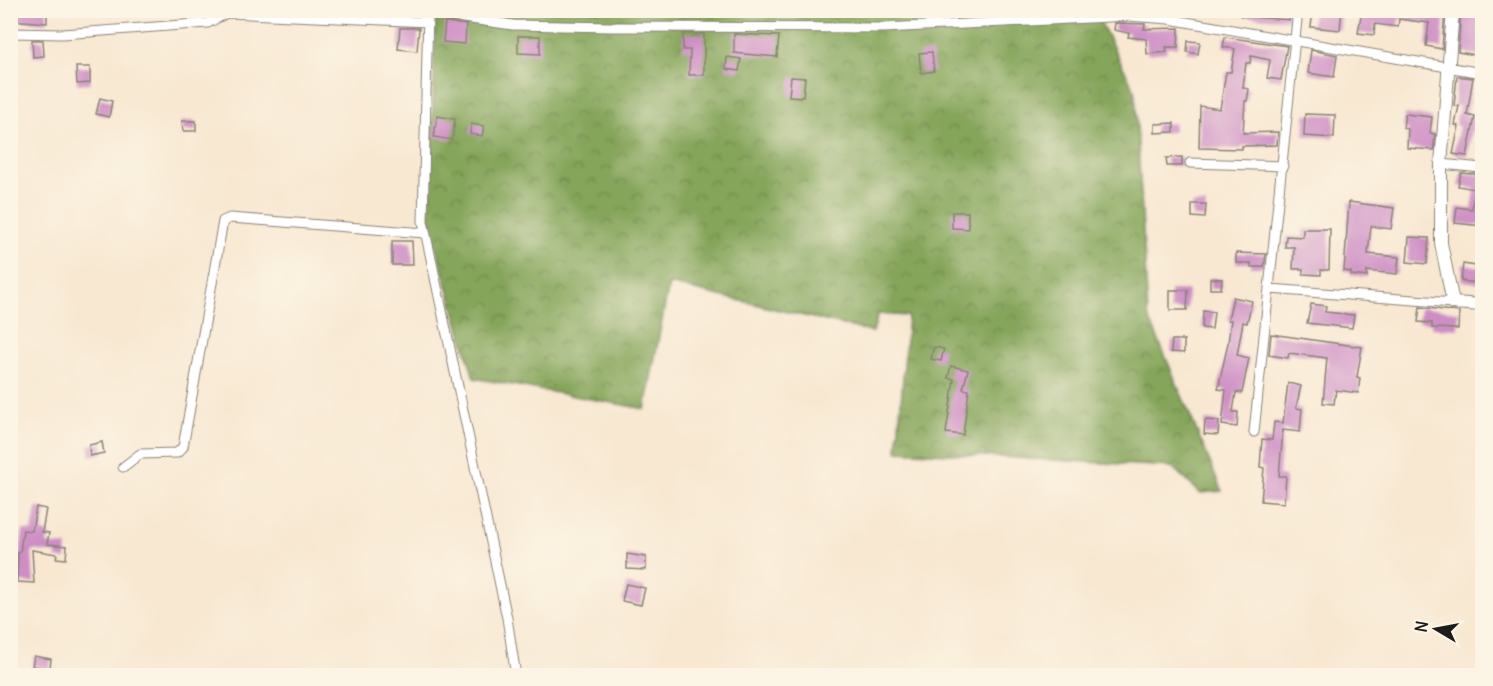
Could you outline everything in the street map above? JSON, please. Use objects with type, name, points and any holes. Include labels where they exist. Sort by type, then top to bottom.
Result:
[{"type":"street","points":[[1254,432],[1298,10]]},
{"type":"street","points":[[1453,10],[1442,164],[1441,243],[1453,303]]},
{"type":"street","points":[[10,33],[63,34],[208,23],[226,13],[428,15],[513,25],[884,28],[1129,16],[1168,19],[1448,69],[1482,73]]},
{"type":"street","points":[[428,15],[423,221],[504,606],[516,675]]},
{"type":"street","points":[[1190,163],[1283,166]]},
{"type":"street","points":[[1442,164],[1482,168]]},
{"type":"street","points":[[123,467],[140,454],[177,453],[183,447],[223,221],[230,218],[425,233]]},
{"type":"street","points":[[1270,289],[1482,305]]},
{"type":"green space","points":[[436,11],[1095,11],[1135,91],[1148,315],[1222,491],[1200,493],[1172,467],[897,451],[908,316],[878,314],[873,332],[669,284],[645,409],[474,378],[429,224]]},
{"type":"building","points":[[10,10],[47,10],[47,23],[10,20]]},
{"type":"building","points":[[1242,10],[1290,10],[1289,20],[1241,16]]},
{"type":"building","points":[[1313,10],[1342,10],[1340,30],[1311,27]]},
{"type":"building","points":[[1362,10],[1445,10],[1442,49],[1426,46],[1429,23],[1399,19],[1398,27],[1375,24],[1374,35],[1358,33]]},
{"type":"building","points":[[1461,10],[1482,10],[1482,56],[1458,52]]},
{"type":"building","points":[[445,22],[466,25],[465,44],[443,42]]},
{"type":"building","points":[[1115,23],[1145,24],[1144,29],[1179,28],[1178,47],[1166,47],[1167,52],[1147,54],[1146,39],[1128,37],[1129,33],[1114,30]]},
{"type":"building","points":[[400,28],[419,28],[417,51],[398,49]]},
{"type":"building","points":[[683,34],[704,34],[704,75],[689,75],[690,50],[683,50]]},
{"type":"building","points":[[734,34],[779,36],[777,57],[734,53]]},
{"type":"building","points":[[518,36],[540,36],[540,54],[518,53]]},
{"type":"building","points":[[1225,37],[1287,46],[1281,80],[1267,78],[1270,60],[1251,56],[1250,63],[1246,63],[1243,88],[1249,89],[1247,101],[1245,101],[1243,133],[1278,132],[1277,145],[1242,146],[1242,149],[1199,148],[1200,106],[1220,109],[1226,72],[1231,72],[1235,49],[1223,47]]},
{"type":"building","points":[[32,40],[43,40],[44,56],[33,57]]},
{"type":"building","points":[[1188,41],[1200,42],[1198,54],[1187,52]]},
{"type":"building","points":[[1311,50],[1337,55],[1334,77],[1308,73]]},
{"type":"building","points":[[932,52],[934,71],[921,73],[919,53]]},
{"type":"building","points":[[727,57],[741,59],[739,71],[726,69]]},
{"type":"building","points":[[76,67],[90,67],[90,83],[77,84]]},
{"type":"building","points":[[1457,76],[1473,78],[1467,115],[1475,117],[1467,156],[1453,154],[1459,126],[1455,125],[1459,106],[1454,106]]},
{"type":"building","points":[[791,77],[805,78],[803,97],[789,96]]},
{"type":"building","points":[[100,98],[112,101],[109,117],[96,114]]},
{"type":"building","points":[[1305,114],[1335,115],[1334,138],[1304,136]]},
{"type":"building","points":[[1405,114],[1432,117],[1430,133],[1435,134],[1434,150],[1407,148],[1408,129],[1403,128]]},
{"type":"building","points":[[437,116],[455,119],[452,140],[434,137]]},
{"type":"building","points":[[182,121],[196,121],[196,131],[183,131]]},
{"type":"building","points":[[1174,123],[1174,132],[1155,133],[1155,124]]},
{"type":"building","points":[[471,124],[484,126],[482,136],[470,134]]},
{"type":"building","points":[[1182,157],[1182,166],[1167,166],[1166,158]]},
{"type":"building","points":[[1461,173],[1482,175],[1482,226],[1455,223],[1457,207],[1472,209],[1475,189],[1458,186]]},
{"type":"building","points":[[1349,202],[1394,208],[1391,229],[1371,226],[1368,254],[1399,257],[1397,274],[1367,271],[1367,277],[1351,275],[1351,272],[1344,271]]},
{"type":"building","points":[[1192,204],[1206,204],[1205,218],[1192,217]]},
{"type":"building","points":[[952,212],[968,212],[968,229],[952,228]]},
{"type":"building","points":[[1303,229],[1330,229],[1329,270],[1321,270],[1321,275],[1303,274],[1303,269],[1293,269],[1294,247],[1285,247],[1286,236],[1303,237]]},
{"type":"building","points":[[1409,237],[1429,238],[1427,264],[1407,262]]},
{"type":"building","points":[[392,241],[412,241],[413,265],[392,265]]},
{"type":"building","points":[[1236,253],[1266,254],[1264,267],[1251,267],[1251,263],[1236,263]]},
{"type":"building","points":[[1463,264],[1482,267],[1482,281],[1479,283],[1461,281]]},
{"type":"building","points":[[1210,278],[1222,279],[1221,289],[1210,289]]},
{"type":"building","points":[[1170,290],[1188,290],[1187,310],[1170,310]]},
{"type":"building","points":[[1233,297],[1252,301],[1247,323],[1243,322],[1237,355],[1249,358],[1242,393],[1236,392],[1233,412],[1238,412],[1237,427],[1222,425],[1226,390],[1218,389],[1228,343],[1231,320],[1228,320]]},
{"type":"building","points":[[1311,304],[1326,306],[1325,312],[1354,315],[1352,328],[1307,323]]},
{"type":"building","points":[[1420,307],[1459,312],[1458,329],[1432,328],[1432,323],[1418,322]]},
{"type":"building","points":[[1203,311],[1214,312],[1212,329],[1202,328]]},
{"type":"building","points":[[1271,334],[1362,347],[1357,377],[1360,378],[1358,393],[1336,390],[1334,404],[1323,403],[1327,358],[1289,353],[1288,358],[1269,355]]},
{"type":"building","points":[[1172,340],[1184,340],[1184,353],[1171,352]]},
{"type":"building","points":[[934,347],[944,349],[941,361],[931,359]]},
{"type":"building","points":[[951,366],[968,370],[963,389],[969,390],[963,435],[946,433],[954,379],[948,378]]},
{"type":"building","points":[[1288,383],[1301,386],[1296,408],[1302,409],[1300,432],[1283,430],[1279,476],[1286,476],[1284,503],[1261,501],[1264,468],[1260,467],[1262,439],[1272,440],[1274,422],[1283,423]]},
{"type":"building","points":[[1205,420],[1219,421],[1218,435],[1204,434]]},
{"type":"building","points":[[102,442],[104,453],[90,456],[89,445]]},
{"type":"building","points":[[36,507],[46,509],[42,532],[49,533],[47,544],[67,546],[66,559],[56,558],[57,554],[32,550],[34,583],[17,582],[18,552],[20,552],[23,530],[32,531]]},
{"type":"building","points":[[627,554],[646,557],[646,570],[627,569]]},
{"type":"building","points":[[626,584],[645,588],[641,605],[622,601]]},
{"type":"building","points":[[34,656],[51,659],[50,668],[32,666]]}]
